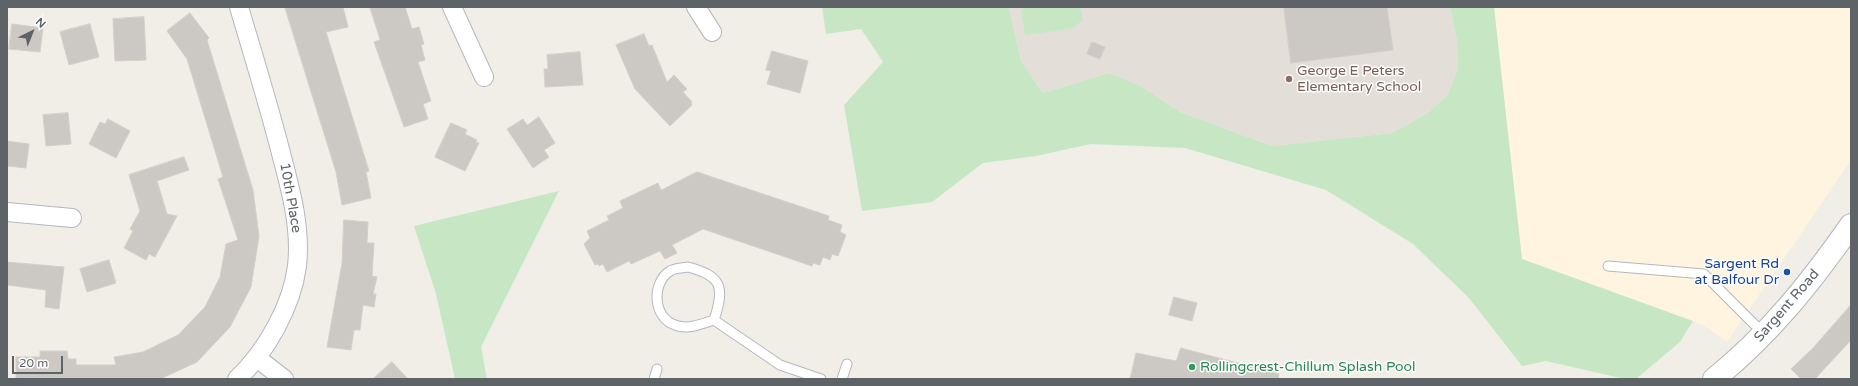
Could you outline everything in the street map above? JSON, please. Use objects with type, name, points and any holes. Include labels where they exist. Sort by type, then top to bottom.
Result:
[{"type":"main road","name":"Sargent Road","points":[[1714,379],[1734,363],[1764,335],[1804,290],[1851,225]]},
{"type":"street","name":"10th Place","points":[[237,379],[257,358],[279,320],[287,300],[296,267],[297,239],[291,192],[278,141],[239,7]]},
{"type":"street","points":[[452,7],[484,77]]},
{"type":"street","points":[[696,7],[712,32]]},
{"type":"street","points":[[7,212],[72,218]]},
{"type":"street","points":[[257,358],[284,379]]},
{"type":"lane","points":[[1608,266],[1704,274],[1764,335]]},
{"type":"lane","points":[[688,267],[706,271],[718,281],[720,293],[714,320],[696,326],[685,327],[674,325],[665,319],[659,308],[656,297],[659,284],[670,271],[688,267]]},
{"type":"lane","points":[[714,320],[780,365],[821,379]]},
{"type":"lane","points":[[842,379],[847,364]]},
{"type":"lane","points":[[654,379],[657,369]]},
{"type":"shaded area","name":"George E Peters Elementary School","points":[[1009,7],[1450,7],[1457,41],[1458,68],[1448,94],[1428,113],[1392,133],[1272,146],[1180,112],[1141,86],[1109,73],[1043,93],[1021,61]]},
{"type":"shaded area","points":[[1494,7],[1851,7],[1851,160],[1727,342],[1705,326],[1522,259]]},
{"type":"green space","points":[[822,7],[1009,7],[1021,61],[1043,93],[1109,73],[1141,86],[1180,112],[1272,146],[1392,133],[1428,113],[1448,94],[1458,68],[1457,41],[1450,7],[1494,7],[1522,259],[1693,321],[1680,342],[1636,379],[1625,379],[1546,361],[1522,366],[1469,298],[1413,244],[1326,190],[1185,148],[1091,144],[1036,156],[983,163],[932,202],[862,211],[844,105],[883,62],[861,29],[826,34]]},
{"type":"green space","points":[[1037,7],[1078,7],[1080,8],[1083,20],[1071,29],[1025,35],[1021,9]]},
{"type":"green space","points":[[559,191],[481,347],[487,379],[455,379],[436,294],[414,226]]},
{"type":"building","points":[[285,7],[343,7],[348,27],[326,32],[369,171],[366,172],[371,198],[342,205],[336,172]]},
{"type":"building","points":[[370,7],[405,7],[412,29],[419,27],[424,44],[421,45],[425,60],[418,62],[431,101],[423,104],[428,119],[404,127],[374,42],[380,40]]},
{"type":"building","points":[[1284,7],[1387,7],[1393,50],[1291,63]]},
{"type":"building","points":[[190,13],[209,38],[207,40],[253,190],[259,236],[251,287],[230,327],[197,362],[160,379],[16,379],[16,357],[40,357],[40,351],[67,351],[68,359],[76,359],[76,365],[116,365],[114,357],[143,352],[178,335],[205,307],[220,277],[226,244],[238,240],[218,179],[223,177],[187,59],[167,31]]},
{"type":"building","points":[[144,17],[146,60],[115,61],[113,19]]},
{"type":"building","points":[[12,24],[43,28],[40,52],[9,49]]},
{"type":"building","points":[[90,24],[99,57],[69,65],[60,32]]},
{"type":"building","points":[[644,34],[649,46],[652,45],[667,82],[674,75],[687,89],[683,92],[692,102],[692,105],[670,126],[635,89],[616,45]]},
{"type":"building","points":[[1092,42],[1105,47],[1100,59],[1087,54]]},
{"type":"building","points":[[772,51],[808,61],[800,93],[767,84],[771,71],[766,70]]},
{"type":"building","points":[[580,52],[583,85],[545,87],[544,69],[548,69],[547,55]]},
{"type":"building","points":[[68,113],[71,144],[46,146],[43,115]]},
{"type":"building","points":[[539,117],[555,143],[544,150],[549,157],[533,168],[507,129],[523,119],[527,125]]},
{"type":"building","points":[[108,119],[130,131],[116,158],[89,144],[100,122],[105,124]]},
{"type":"building","points":[[451,123],[467,130],[465,134],[477,140],[476,142],[479,143],[465,171],[435,157]]},
{"type":"building","points":[[7,141],[29,144],[26,168],[7,166]]},
{"type":"building","points":[[184,157],[189,170],[157,181],[167,214],[177,216],[155,257],[149,254],[146,260],[124,248],[133,231],[130,229],[140,211],[129,175]]},
{"type":"building","points":[[697,172],[829,216],[828,220],[842,225],[840,232],[846,235],[838,256],[832,254],[830,260],[823,257],[820,265],[813,263],[812,266],[703,229],[672,245],[677,253],[665,259],[660,251],[631,264],[629,261],[607,272],[603,264],[599,266],[598,264],[595,265],[584,244],[590,238],[587,231],[609,220],[607,216],[623,208],[620,201],[658,183],[661,190]]},
{"type":"building","points":[[344,220],[368,222],[367,243],[374,243],[372,276],[377,277],[373,294],[376,294],[374,307],[363,305],[360,330],[354,330],[351,350],[327,347],[342,263]]},
{"type":"building","points":[[109,260],[116,283],[87,292],[80,269]]},
{"type":"building","points":[[7,262],[64,267],[59,309],[45,307],[46,290],[7,285]]},
{"type":"building","points":[[1174,297],[1197,303],[1192,321],[1169,315]]},
{"type":"building","points":[[1851,305],[1851,340],[1815,379],[1801,379],[1791,369],[1813,348]]},
{"type":"building","name":"Rollingcrest-Chillum Splash Pool","points":[[1181,348],[1279,374],[1278,379],[1130,379],[1136,353],[1176,361]]},
{"type":"building","points":[[392,362],[408,379],[373,379]]},
{"type":"place","name":"George E Peters Elementary School","points":[[1289,79]]},
{"type":"place","name":"Sargent Rd at Balfour Dr","points":[[1787,272]]},
{"type":"place","name":"Rollingcrest-Chillum Splash Pool","points":[[1192,367]]}]
